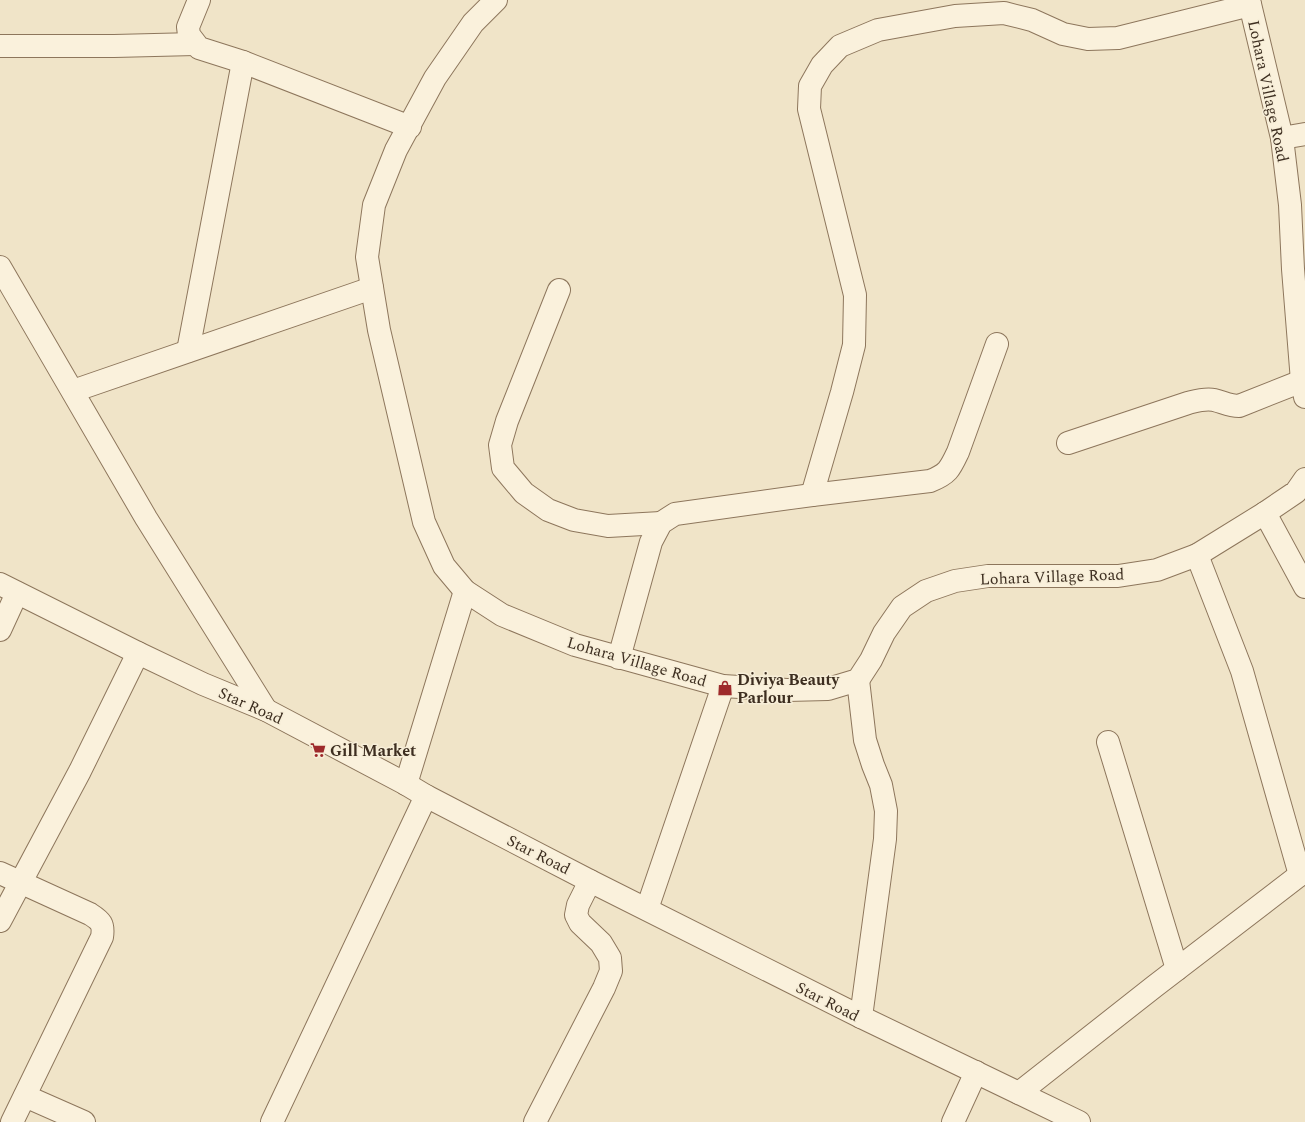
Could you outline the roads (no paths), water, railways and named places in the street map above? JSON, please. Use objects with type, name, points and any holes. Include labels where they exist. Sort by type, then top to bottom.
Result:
[{"type":"street","points":[[199,0],[188,27],[189,35],[199,48],[243,62],[410,127]]},
{"type":"street","name":"Lohara Village Road","points":[[496,0],[473,22],[435,78],[410,127],[396,150],[374,204],[367,257],[379,330],[424,522],[444,566],[465,591],[502,615],[576,645],[723,686],[787,690],[828,689],[858,680],[871,660],[884,633],[902,607],[926,591],[955,581],[988,576],[1118,576],[1157,570],[1197,555],[1296,492],[1305,479]]},
{"type":"street","points":[[812,495],[854,345],[855,295],[809,109],[810,86],[822,65],[840,46],[878,30],[955,16],[1004,13],[1032,20],[1062,34],[1088,39],[1118,38],[1249,2]]},
{"type":"street","name":"Lohara Village Road","points":[[1249,2],[1282,138],[1290,205],[1293,269],[1304,389]]},
{"type":"street","points":[[0,46],[195,44]]},
{"type":"street","points":[[188,351],[243,62]]},
{"type":"street","points":[[1282,138],[1305,134]]},
{"type":"street","points":[[0,267],[146,518],[266,710]]},
{"type":"street","points":[[73,391],[372,288]]},
{"type":"street","points":[[559,290],[507,421],[500,445],[503,468],[524,493],[548,510],[574,520],[608,526],[661,523],[675,514],[812,495],[930,481],[942,477],[951,466],[958,452],[997,344]]},
{"type":"street","points":[[1068,443],[1195,401],[1213,400],[1230,406],[1238,406],[1304,389]]},
{"type":"street","points":[[1264,513],[1305,586]]},
{"type":"street","points":[[619,658],[651,542],[661,523]]},
{"type":"street","points":[[1019,1093],[1177,968],[1302,873],[1242,671],[1197,555]]},
{"type":"street","points":[[0,630],[8,589]]},
{"type":"street","name":"Star Road","points":[[8,589],[138,654],[203,684],[266,710],[426,796],[647,910],[861,1017],[1079,1122]]},
{"type":"street","points":[[406,784],[465,591]]},
{"type":"street","points":[[0,921],[80,771],[138,654]]},
{"type":"street","points":[[858,680],[865,740],[881,785],[886,811],[885,839],[861,1017]]},
{"type":"street","points":[[647,910],[723,686]]},
{"type":"street","points":[[1108,742],[1177,968]]},
{"type":"street","points":[[272,1122],[426,796]]},
{"type":"street","points":[[0,873],[90,914],[98,920],[103,928],[102,937],[12,1122]]},
{"type":"street","points":[[535,1122],[604,988],[611,971],[610,958],[601,943],[580,923],[576,915],[578,905],[590,881]]},
{"type":"street","points":[[953,1122],[976,1072]]},
{"type":"street","points":[[25,1096],[84,1122]]},
{"type":"place","name":"Diviya Beauty Parlour","points":[[725,688]]},
{"type":"place","name":"Gill Market","points":[[318,750]]}]
